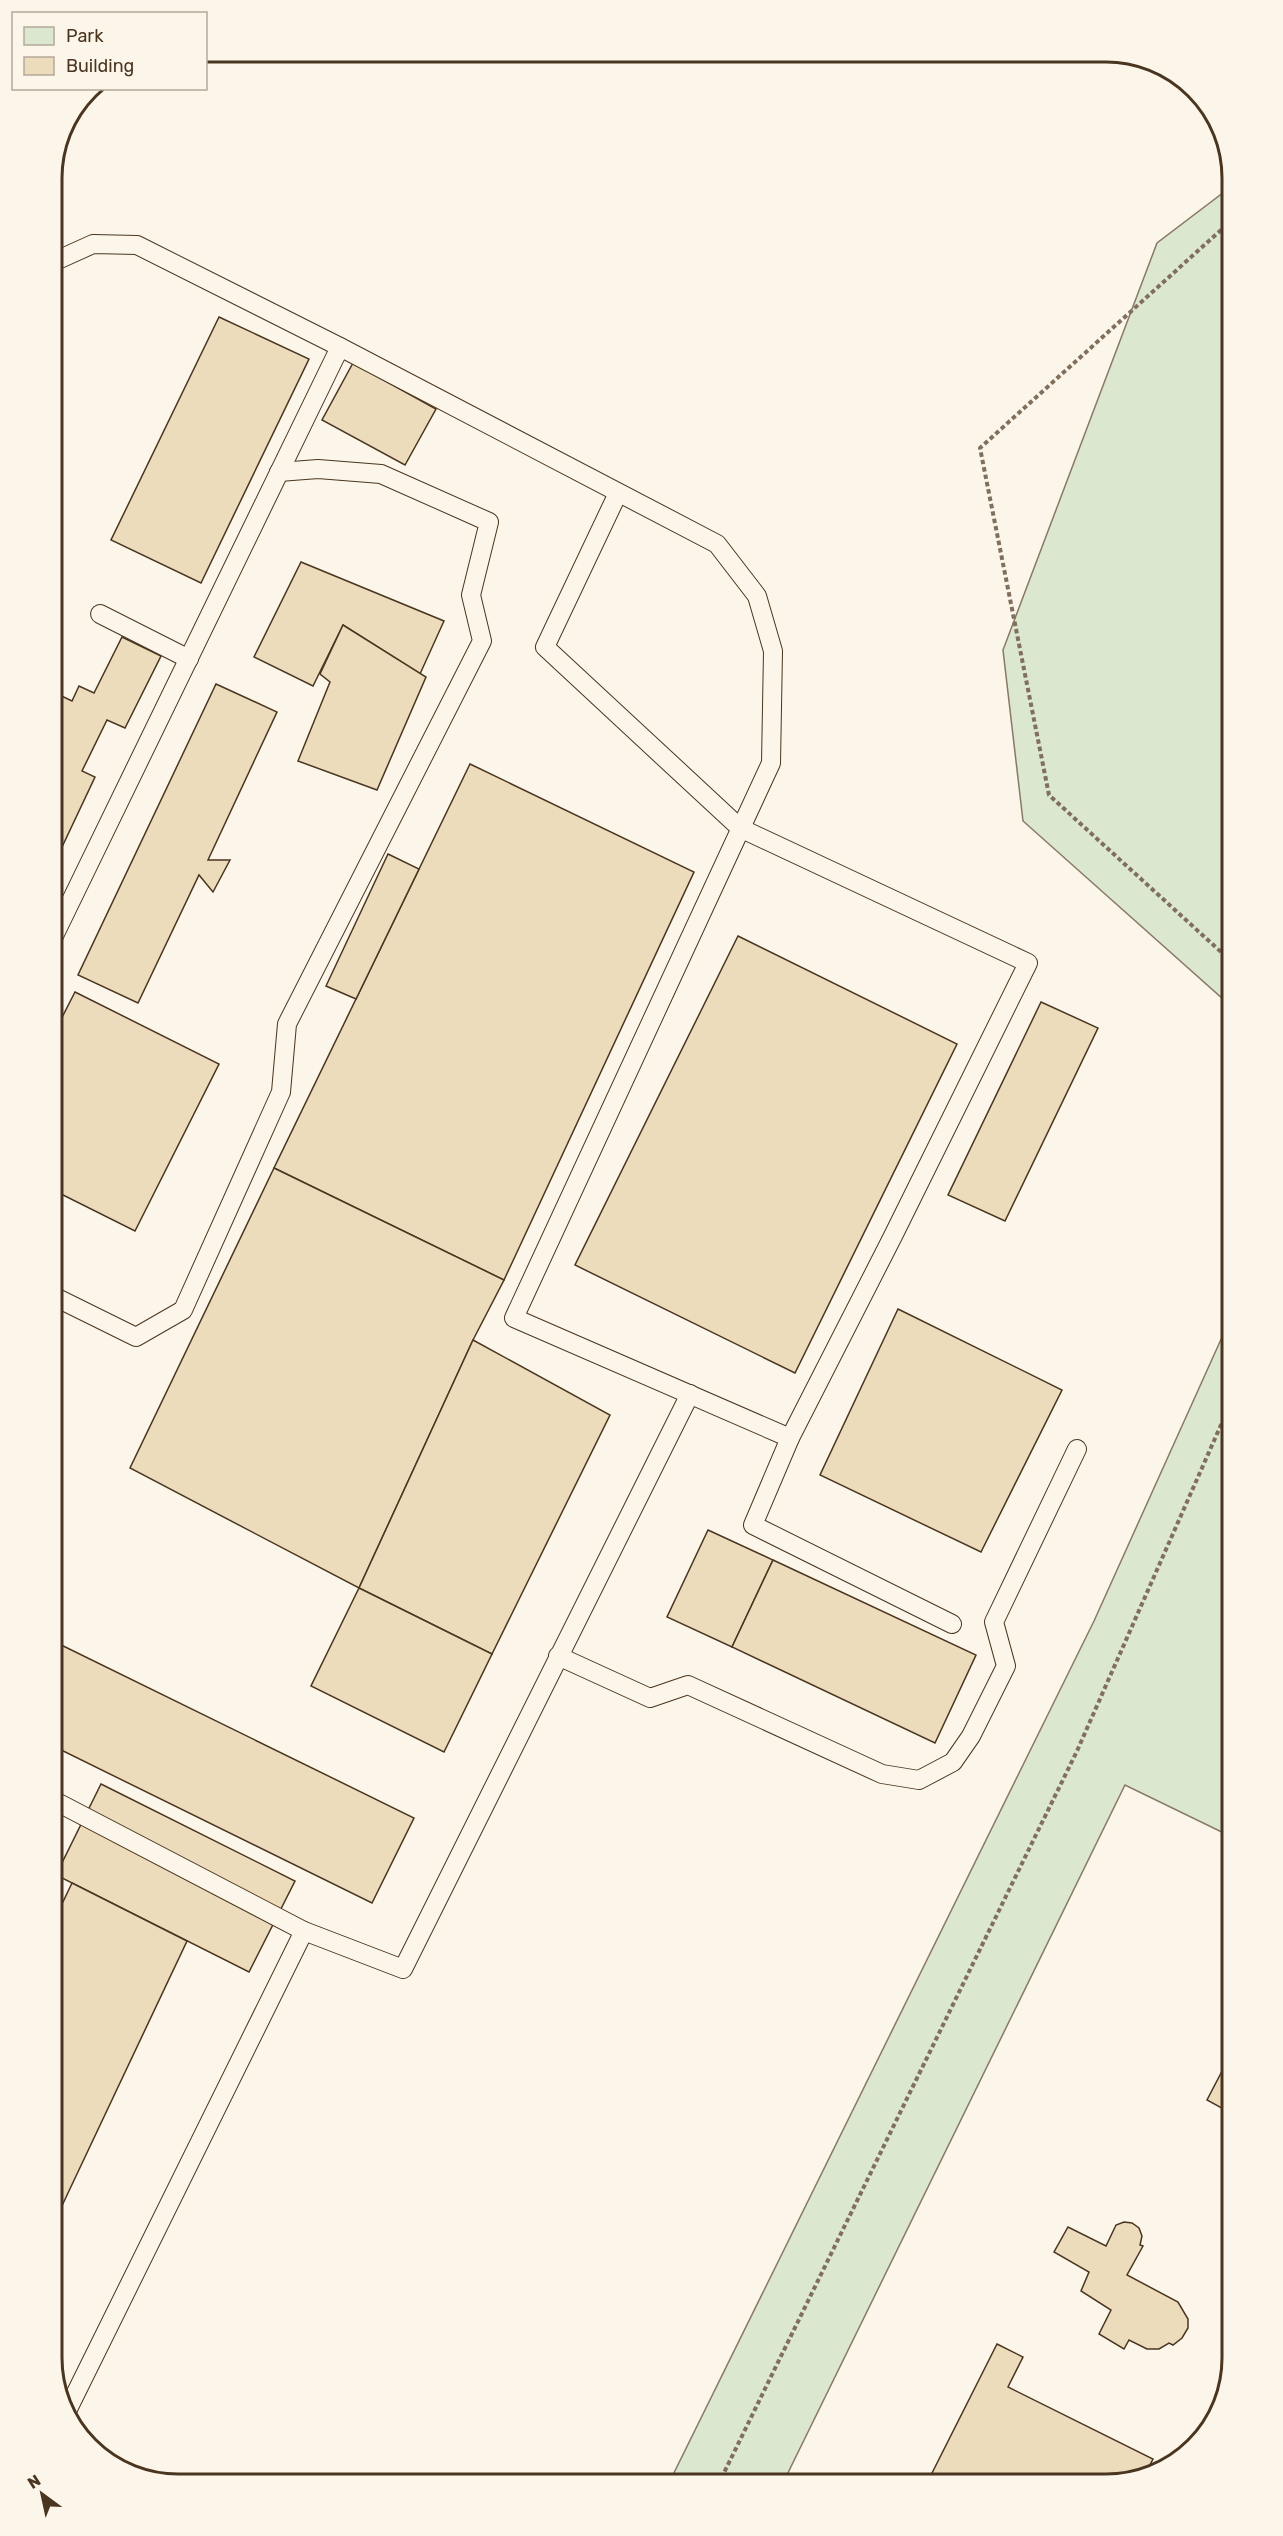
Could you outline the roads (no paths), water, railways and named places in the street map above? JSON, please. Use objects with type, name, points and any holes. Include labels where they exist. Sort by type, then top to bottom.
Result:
[{"type":"lane","points":[[62,258],[93,244],[137,245],[340,347],[717,544],[757,596],[772,651],[771,763],[514,1318],[790,1438]]},
{"type":"lane","points":[[62,919],[340,347]]},
{"type":"lane","points":[[62,1300],[136,1337],[183,1310],[281,1092],[286,1024],[482,641],[471,595],[489,522],[381,474],[318,470],[279,472]]},
{"type":"lane","points":[[618,493],[545,647],[740,828],[1028,963],[790,1438],[753,1525],[952,1624]]},
{"type":"lane","points":[[100,614],[189,659]]},
{"type":"lane","points":[[62,1810],[304,1930],[403,1969],[690,1394]]},
{"type":"lane","points":[[558,1656],[650,1698],[688,1685],[882,1774],[920,1780],[953,1762],[971,1736],[1006,1666],[994,1622],[1077,1449]]},
{"type":"lane","points":[[70,2404],[304,1930]]}]
